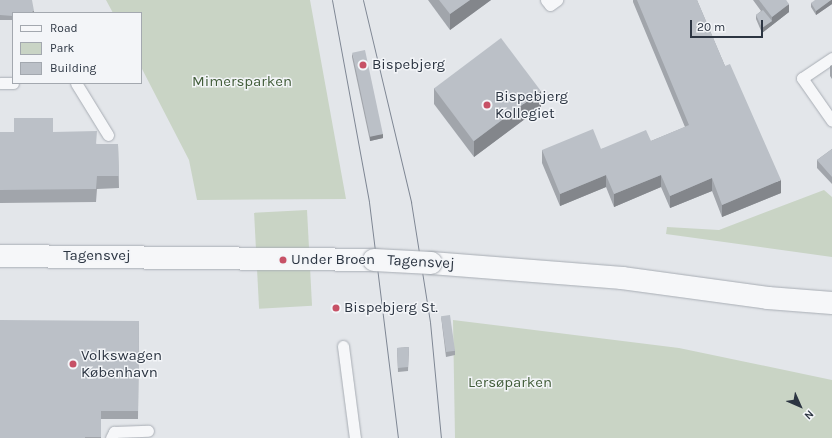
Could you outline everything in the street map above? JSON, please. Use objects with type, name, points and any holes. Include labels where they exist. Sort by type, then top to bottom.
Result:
[{"type":"street","name":"Tagensvej","points":[[0,256],[330,258],[516,269],[622,278],[768,298],[832,303]]},
{"type":"street","name":"Tagensvej","points":[[768,298],[832,319]]},
{"type":"lane","points":[[832,58],[802,78],[832,121]]},
{"type":"lane","points":[[0,83],[12,83]]},
{"type":"lane","points":[[77,84],[108,135]]},
{"type":"lane","points":[[343,346],[355,438]]},
{"type":"lane","points":[[111,438],[114,432],[148,431]]},
{"type":"green space","name":"Mimersparken","points":[[106,0],[310,0],[346,199],[197,200],[189,160],[142,69],[142,12],[112,12]]},
{"type":"green space","points":[[824,190],[832,197],[832,257],[666,234],[667,227],[719,230]]},
{"type":"green space","name":"Under Broen","points":[[307,210],[312,306],[259,309],[254,213]]},
{"type":"green space","name":"Lersøparken","points":[[453,320],[679,348],[832,380],[832,438],[455,438]]},
{"type":"building","points":[[0,0],[32,0],[34,11],[12,12],[12,16],[0,15]]},
{"type":"building","points":[[439,0],[470,0],[450,14]]},
{"type":"building","points":[[637,0],[697,0],[725,66],[730,64],[781,180],[722,205],[712,178],[670,196],[661,175],[614,194],[606,175],[560,194],[542,150],[593,129],[601,149],[646,130],[651,141],[689,125]]},
{"type":"building","points":[[759,0],[786,0],[789,4],[772,17]]},
{"type":"building","points":[[815,0],[831,0],[816,11],[811,3]]},
{"type":"building","points":[[763,10],[772,21],[762,28],[756,15]]},
{"type":"building","name":"Bispebjerg Kollegiet","points":[[501,38],[541,91],[474,141],[434,89]]},
{"type":"building","points":[[365,50],[383,134],[370,137],[352,53]]},
{"type":"building","points":[[14,118],[53,118],[53,132],[97,131],[96,144],[118,144],[119,176],[97,176],[96,189],[0,190],[0,132],[14,132]]},
{"type":"building","points":[[832,149],[832,177],[817,160]]},
{"type":"building","points":[[450,315],[455,351],[446,352],[441,316]]},
{"type":"building","points":[[0,320],[139,321],[138,411],[101,411],[101,437],[0,438]]},
{"type":"building","points":[[409,347],[408,367],[398,368],[397,348]]},
{"type":"tram line","points":[[332,0],[369,202],[398,438]]},
{"type":"tram line","points":[[363,0],[411,202],[430,322],[441,438]]},
{"type":"place","name":"Bispebjerg","points":[[363,65]]},
{"type":"place","name":"Bispebjerg Kollegiet","points":[[487,105]]},
{"type":"place","name":"Under Broen","points":[[283,260]]},
{"type":"place","name":"Bispebjerg St.","points":[[336,308]]},
{"type":"place","name":"Volkswagen København","points":[[73,364]]}]
